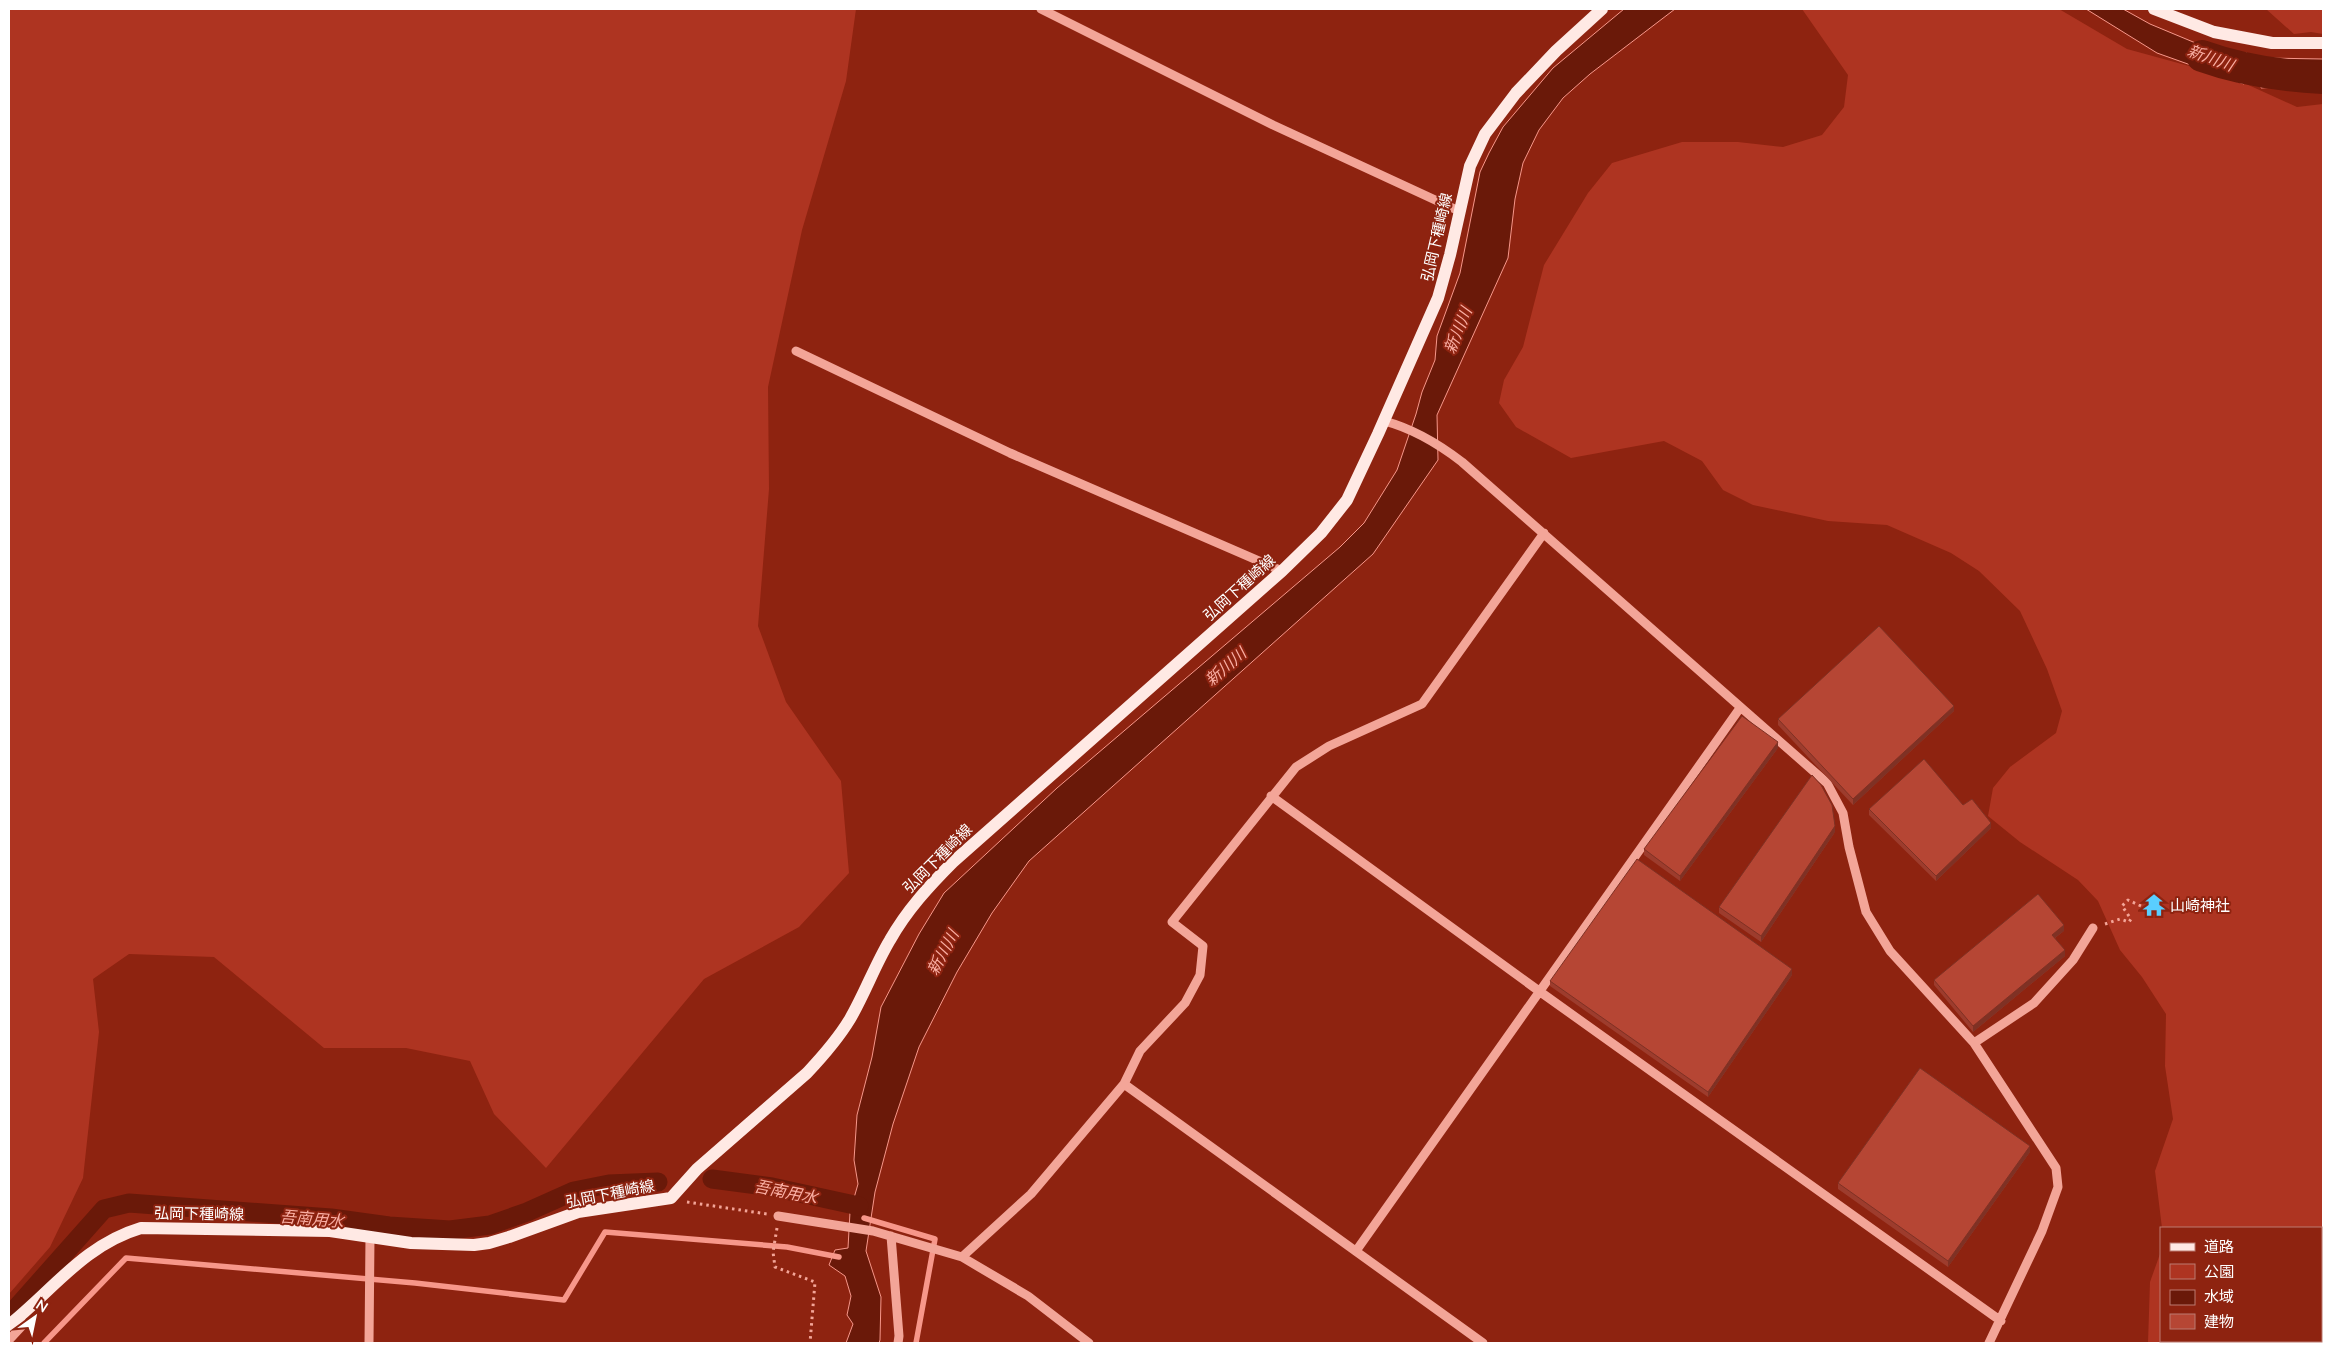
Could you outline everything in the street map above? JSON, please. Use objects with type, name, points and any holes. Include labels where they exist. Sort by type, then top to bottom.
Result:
[{"type":"main road","name":"弘岡下種崎線","points":[[9,1325],[89,1252],[122,1234],[141,1228],[300,1230],[411,1243],[454,1245],[489,1243],[578,1212],[646,1204],[672,1198],[697,1169],[807,1073],[823,1056],[850,1019],[890,939],[912,906],[932,883],[953,862],[1282,571],[1321,533],[1347,500],[1390,423],[1438,298],[1450,255],[1470,166],[1486,134],[1516,93],[1556,50],[1602,9]]},
{"type":"main road","points":[[2154,9],[2214,32],[2272,43],[2323,43]]},
{"type":"street","points":[[1041,9],[1273,125],[1459,212]]},
{"type":"street","points":[[796,351],[1010,453],[1282,571]]},
{"type":"street","points":[[1390,423],[1447,450],[1544,533],[1827,783],[1843,813],[1866,912],[1890,951],[1974,1043],[2056,1168],[2058,1187],[2042,1231],[1989,1343]]},
{"type":"street","points":[[962,1257],[1031,1194],[1124,1084],[1140,1051],[1185,1003],[1200,975],[1202,946],[1172,922],[1271,796],[1296,767],[1329,746],[1422,704],[1544,533]]},
{"type":"street","points":[[1356,1251],[1538,991],[1740,708]]},
{"type":"street","points":[[1271,796],[1538,991],[2001,1321]]},
{"type":"street","points":[[1974,1043],[2034,1003],[2073,960],[2093,928]]},
{"type":"street","points":[[1124,1084],[1483,1343]]},
{"type":"street","points":[[778,1216],[873,1230],[962,1257],[1028,1296],[1089,1343]]},
{"type":"street","points":[[891,1236],[898,1343]]},
{"type":"street","points":[[369,1343],[370,1237]]},
{"type":"street","points":[[9,1340],[22,1326],[20,1316]]},
{"type":"path","points":[[2093,928],[2120,919],[2129,922],[2131,919],[2122,906],[2128,900],[2140,906]]},
{"type":"path","points":[[672,1198],[712,1207],[778,1216],[773,1252],[776,1268],[815,1282],[810,1343]]},
{"type":"green space","points":[[9,9],[856,9],[846,81],[802,230],[768,387],[769,489],[758,626],[786,702],[841,781],[849,873],[799,927],[704,979],[546,1168],[494,1114],[470,1061],[406,1048],[324,1048],[214,957],[129,954],[93,979],[99,1032],[83,1178],[50,1247],[9,1294]]},
{"type":"green space","points":[[1802,9],[2059,9],[2127,49],[2233,78],[2297,107],[2323,104],[2323,1343],[2148,1343],[2150,1282],[2160,1254],[2160,1342],[2322,1342],[2322,1227],[2162,1227],[2155,1171],[2173,1119],[2165,1066],[2166,1014],[2142,977],[2120,950],[2098,901],[2078,880],[2020,842],[1988,816],[1993,788],[2010,767],[2056,733],[2062,711],[2047,669],[2020,611],[1979,571],[1951,553],[1887,525],[1828,521],[1753,505],[1723,490],[1702,461],[1664,441],[1571,458],[1516,427],[1499,403],[1504,380],[1523,347],[1544,265],[1588,193],[1612,163],[1682,142],[1738,142],[1783,147],[1822,135],[1844,107],[1848,75]]},
{"type":"green space","points":[[2266,9],[2323,9],[2323,34],[2311,32],[2294,34]]},
{"type":"water","points":[[1624,9],[1675,9],[1590,74],[1563,98],[1539,130],[1523,163],[1515,199],[1508,258],[1437,415],[1438,460],[1373,554],[1029,861],[992,913],[957,972],[919,1047],[893,1124],[875,1192],[866,1251],[881,1297],[880,1340],[879,1343],[846,1343],[853,1324],[847,1315],[851,1296],[845,1276],[829,1265],[835,1250],[848,1248],[850,1212],[858,1184],[854,1160],[857,1115],[872,1057],[881,1007],[919,934],[944,893],[1057,788],[1340,547],[1364,523],[1397,470],[1422,392],[1435,360],[1437,336],[1460,273],[1480,172],[1489,153],[1503,127],[1553,68]]},
{"type":"water","points":[[2086,9],[2123,9],[2150,24],[2210,49],[2247,53],[2244,84],[2157,53]]},
{"type":"water","points":[[2265,58],[2323,59],[2323,84],[2261,88]]},
{"type":"building","points":[[1879,626],[1954,706],[1853,799],[1778,719]]},
{"type":"building","points":[[1742,716],[1778,742],[1680,876],[1644,849]]},
{"type":"building","points":[[1924,759],[1963,805],[1972,799],[1991,823],[1936,876],[1869,809]]},
{"type":"building","points":[[1812,775],[1821,785],[1832,805],[1835,826],[1761,936],[1719,907]]},
{"type":"building","points":[[1637,859],[1792,969],[1708,1092],[1550,981]]},
{"type":"building","points":[[2038,894],[2064,925],[2052,935],[2065,950],[1973,1026],[1934,980]]},
{"type":"building","points":[[2157,896],[2159,900],[2151,903],[2149,899]]},
{"type":"building","points":[[1920,1068],[2030,1146],[1948,1261],[1838,1183]]},
{"type":"waterway","name":"新川川","points":[[2202,56],[2262,72],[2323,78]]},
{"type":"waterway","name":"吾南用水","points":[[712,1179],[772,1187],[859,1206]]},
{"type":"waterway","name":"吾南用水","points":[[9,1316],[104,1209],[129,1203],[331,1218],[389,1226],[450,1230],[490,1225],[527,1212],[574,1191],[609,1184],[658,1182]]},
{"type":"waterway","points":[[864,1218],[935,1239],[916,1343]]},
{"type":"waterway","points":[[44,1343],[126,1258],[415,1283],[564,1300],[605,1232],[787,1247],[839,1257]]},
{"type":"place","name":"山崎神社","points":[[2154,905]]}]
